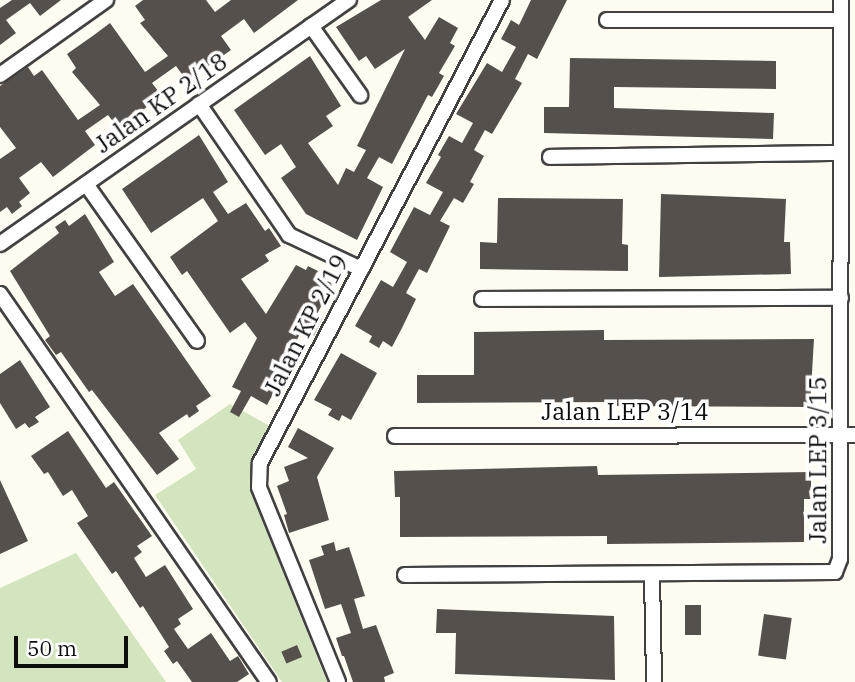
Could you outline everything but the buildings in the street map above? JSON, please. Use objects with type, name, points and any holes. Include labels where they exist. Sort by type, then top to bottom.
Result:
[{"type":"street","points":[[0,75],[106,0]]},
{"type":"street","name":"Jalan KP 2/18","points":[[0,244],[349,0]]},
{"type":"street","name":"Jalan KP 2/19","points":[[338,682],[266,507],[259,487],[260,463],[502,0]]},
{"type":"street","name":"Jalan LEP 3/15","points":[[405,575],[835,572],[840,559],[848,435],[841,298],[841,0]]},
{"type":"street","points":[[607,20],[841,20]]},
{"type":"street","points":[[311,26],[360,95]]},
{"type":"street","points":[[200,104],[289,235],[361,269]]},
{"type":"street","points":[[550,157],[841,153]]},
{"type":"street","points":[[86,184],[197,341]]},
{"type":"street","points":[[0,294],[269,682]]},
{"type":"street","points":[[482,299],[841,298]]},
{"type":"street","name":"Jalan LEP 3/14","points":[[395,436],[848,435]]},
{"type":"street","points":[[652,575],[654,682]]},
{"type":"green space","points":[[230,404],[270,426],[252,461],[250,490],[327,682],[282,682],[155,495],[196,469],[178,440]]},
{"type":"green space","points":[[76,553],[166,682],[0,682],[0,588]]}]
